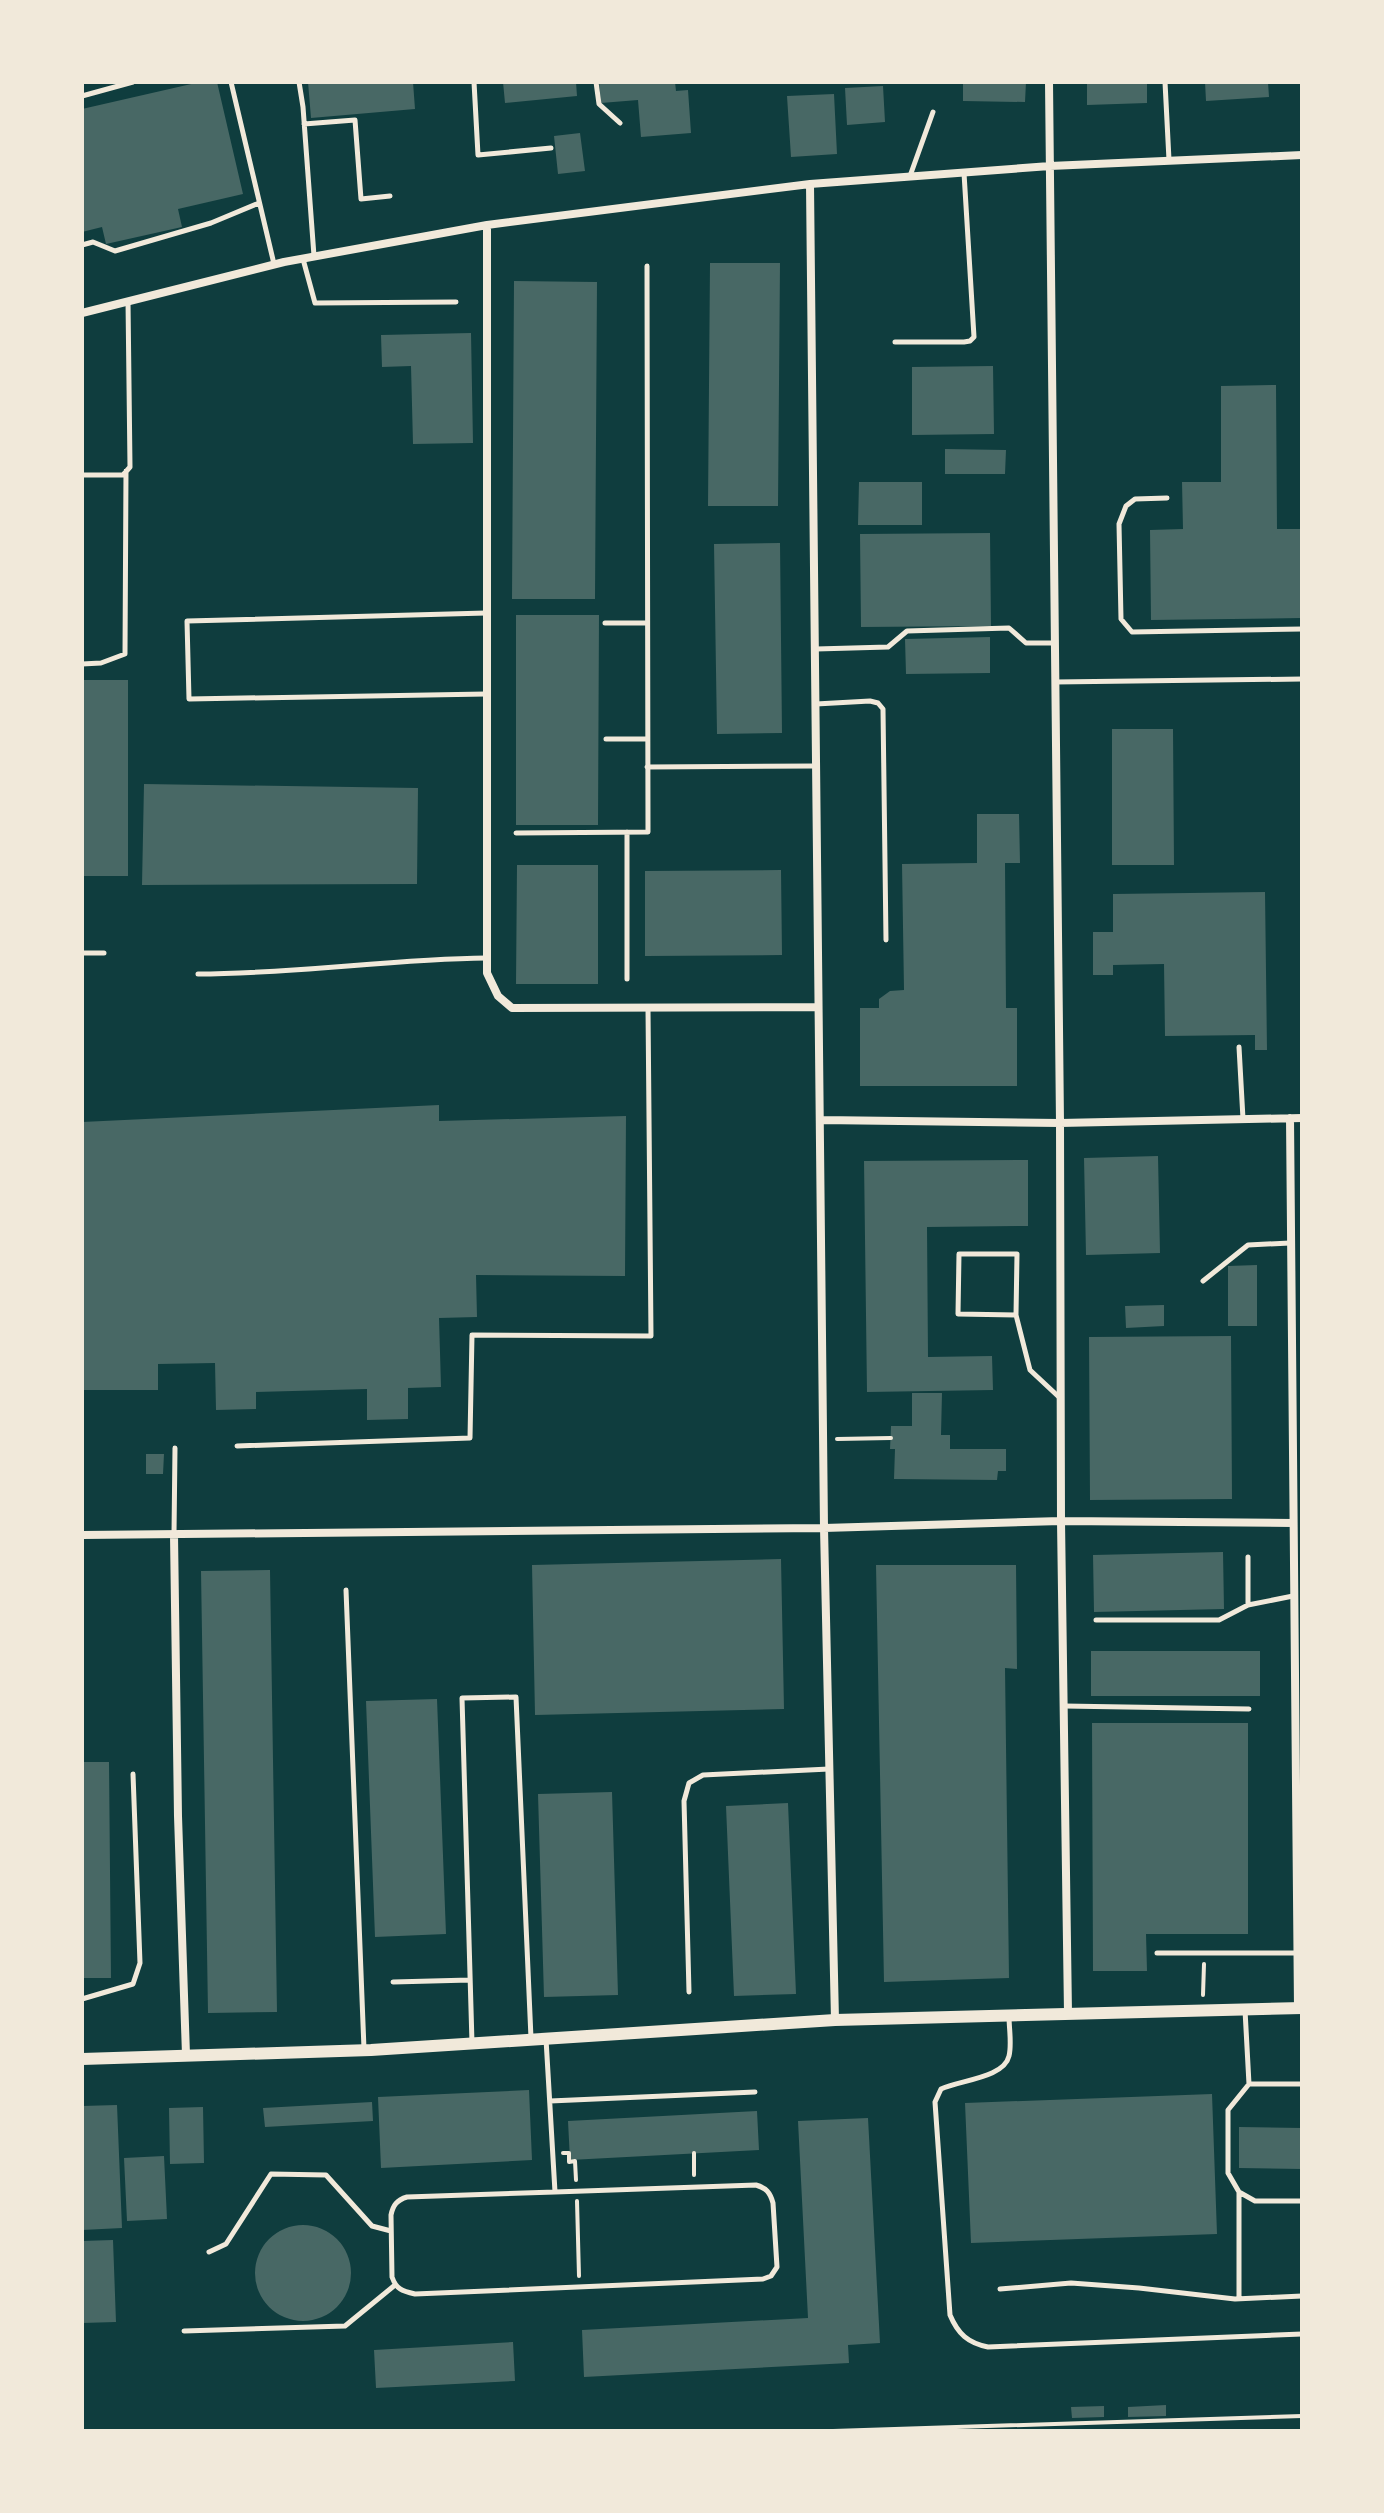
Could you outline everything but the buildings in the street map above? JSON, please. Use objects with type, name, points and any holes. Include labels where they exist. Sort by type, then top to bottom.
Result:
[{"type":"street","points":[[1049,82],[1068,2013]]},
{"type":"street","points":[[82,313],[274,265],[487,225],[810,184],[1050,166],[1302,155]]},
{"type":"street","points":[[810,184],[824,1528],[835,2020]]},
{"type":"street","points":[[487,225],[487,973],[498,996],[512,1008],[818,1007]]},
{"type":"street","points":[[82,2059],[364,2050],[835,2020],[1300,2008],[1294,1596],[1298,1523],[1290,1118]]},
{"type":"street","points":[[821,1120],[1060,1123],[1302,1118]]},
{"type":"street","points":[[82,1535],[824,1528],[1061,1521],[1298,1523]]},
{"type":"street","points":[[174,1535],[178,1816],[186,2055]]},
{"type":"lane","points":[[82,96],[133,82]]},
{"type":"lane","points":[[231,82],[274,265]]},
{"type":"lane","points":[[299,82],[314,257]]},
{"type":"lane","points":[[474,82],[478,155],[551,148]]},
{"type":"lane","points":[[596,82],[599,104],[620,123]]},
{"type":"lane","points":[[1165,82],[1169,161]]},
{"type":"lane","points":[[910,177],[933,112]]},
{"type":"lane","points":[[304,124],[355,120],[361,199],[390,196]]},
{"type":"lane","points":[[895,342],[964,342],[974,337],[964,173]]},
{"type":"lane","points":[[82,245],[93,242],[115,251],[211,223],[259,203]]},
{"type":"lane","points":[[303,259],[315,303],[456,302]]},
{"type":"lane","points":[[516,833],[648,832],[647,266]]},
{"type":"lane","points":[[82,475],[123,475],[130,467],[128,301]]},
{"type":"lane","points":[[82,664],[101,663],[125,654],[126,471]]},
{"type":"lane","points":[[1167,498],[1135,499],[1126,506],[1119,524],[1121,619],[1132,632],[1302,629]]},
{"type":"lane","points":[[486,613],[187,621],[189,699],[486,694]]},
{"type":"lane","points":[[605,623],[647,623]]},
{"type":"lane","points":[[815,649],[888,647],[907,631],[1009,628],[1026,643],[1055,643]]},
{"type":"lane","points":[[1055,682],[1302,679]]},
{"type":"lane","points":[[815,704],[870,701],[878,703],[883,709],[886,940]]},
{"type":"lane","points":[[606,739],[647,739]]},
{"type":"lane","points":[[647,767],[816,766]]},
{"type":"lane","points":[[627,832],[627,979]]},
{"type":"lane","points":[[82,953],[104,953]]},
{"type":"lane","points":[[198,974],[258,974],[450,958],[486,958]]},
{"type":"lane","points":[[237,1446],[470,1438],[472,1335],[651,1336],[648,1008]]},
{"type":"lane","points":[[1239,1047],[1243,1119]]},
{"type":"lane","points":[[1203,1281],[1248,1245],[1291,1243]]},
{"type":"lane","points":[[1016,1315],[958,1314],[959,1254],[1017,1254],[1016,1315],[1030,1370],[1061,1399]]},
{"type":"lane","points":[[174,1535],[175,1448]]},
{"type":"lane","points":[[1248,1557],[1248,1605]]},
{"type":"lane","points":[[346,1590],[364,2050]]},
{"type":"lane","points":[[1096,1620],[1219,1620],[1248,1605],[1294,1596]]},
{"type":"lane","points":[[472,2043],[462,1698],[516,1697],[531,2039]]},
{"type":"lane","points":[[1063,1706],[1249,1709]]},
{"type":"lane","points":[[689,1992],[684,1801],[689,1783],[703,1775],[829,1769]]},
{"type":"lane","points":[[82,1999],[133,1984],[139,1973],[133,1774]]},
{"type":"lane","points":[[1157,1953],[1297,1953]]},
{"type":"lane","points":[[393,1982],[470,1980]]},
{"type":"lane","points":[[1239,2299],[1239,2192],[1228,2173],[1228,2110],[1249,2084],[1245,2009]]},
{"type":"lane","points":[[1009,2015],[1006,2064],[998,2072],[941,2089],[935,2102],[950,2315],[965,2339],[988,2347],[1302,2334]]},
{"type":"lane","points":[[546,2039],[555,2192]]},
{"type":"lane","points":[[1249,2084],[1302,2084]]},
{"type":"lane","points":[[550,2101],[755,2092]]},
{"type":"lane","points":[[209,2252],[226,2244],[271,2174],[326,2175],[372,2226],[391,2231]]},
{"type":"lane","points":[[763,2187],[770,2193],[773,2203],[778,2261],[775,2272],[763,2279],[415,2294],[402,2291],[395,2285],[392,2277],[391,2231],[393,2207],[399,2199],[555,2192],[763,2187]]},
{"type":"lane","points":[[1239,2192],[1255,2201],[1302,2201]]},
{"type":"lane","points":[[1000,2289],[1071,2283],[1239,2299],[1302,2296]]},
{"type":"lane","points":[[184,2331],[345,2326],[395,2285]]},
{"type":"path","points":[[823,1439],[891,1438]]},
{"type":"path","points":[[1203,1975],[1203,1987]]},
{"type":"path","points":[[553,2153],[569,2153],[569,2162],[575,2161],[580,2286]]},
{"type":"path","points":[[833,2431],[1302,2416]]}]
